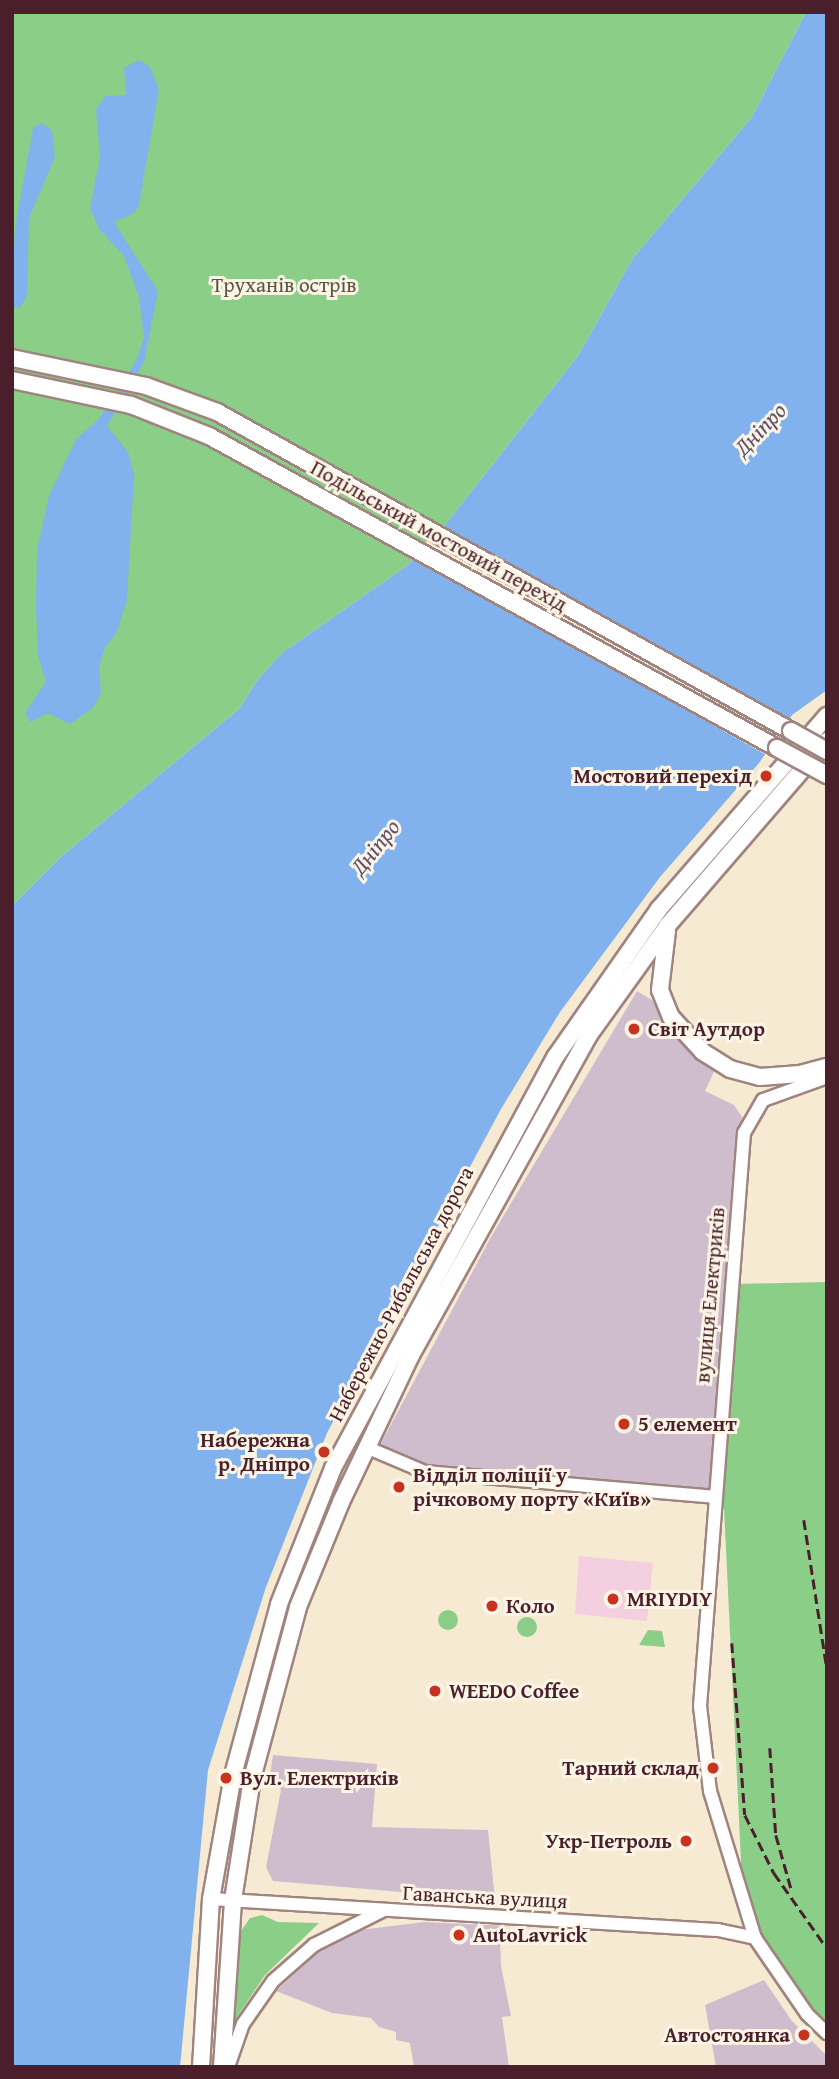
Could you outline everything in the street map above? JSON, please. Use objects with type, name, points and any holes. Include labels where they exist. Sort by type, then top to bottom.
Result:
[{"type":"main road","name":"Подільський мостовий перехід","points":[[12,358],[146,386],[217,412],[827,751]]},
{"type":"main road","name":"Подільський мостовий перехід","points":[[12,380],[131,405],[209,436],[827,775]]},
{"type":"main road","name":"Набережно-Рибальська дорога","points":[[201,2067],[212,1899],[233,1775],[262,1658],[307,1530],[374,1385],[556,1056],[659,909],[827,716]]},
{"type":"main road","name":"Набережно-Рибальська дорога","points":[[222,2067],[233,1900],[252,1779],[282,1658],[316,1558],[366,1447],[561,1080],[668,925],[827,741]]},
{"type":"main road","points":[[668,925],[659,981],[664,1003],[688,1038],[730,1069],[780,1077],[827,1067]]},
{"type":"street","name":"вулиця Електриків","points":[[827,1077],[763,1100],[744,1133],[700,1706],[702,1748],[716,1812],[755,1938],[807,2014],[827,2033]]},
{"type":"street","points":[[366,1447],[425,1472],[714,1497]]},
{"type":"street","points":[[721,1930],[738,1918],[743,1897]]},
{"type":"street","name":"Гаванська вулиця","points":[[212,1899],[721,1930],[755,1938]]},
{"type":"street","points":[[228,2067],[243,2024],[273,1981],[314,1945],[384,1910]]},
{"type":"shaded area","points":[[637,991],[665,1008],[718,1063],[705,1091],[734,1105],[742,1117],[712,1494],[422,1467],[380,1445],[491,1237]]},
{"type":"shaded area","name":"MRIYDIY","points":[[579,1556],[653,1563],[647,1621],[575,1614]]},
{"type":"shaded area","points":[[273,1755],[377,1764],[372,1827],[488,1830],[495,1900],[273,1881],[266,1867],[281,1790],[270,1775]]},
{"type":"shaded area","points":[[425,1922],[506,1926],[507,1938],[500,1939],[501,1966],[511,2016],[502,2017],[509,2067],[414,2067],[410,2043],[396,2040],[396,2032],[379,2027],[371,2018],[332,2013],[276,1991],[321,1950],[359,1930]]},
{"type":"shaded area","points":[[764,1980],[792,2021],[827,2056],[827,2067],[716,2067],[705,2005]]},
{"type":"green space","name":"Труханів острів","points":[[12,12],[806,12],[752,117],[633,258],[578,356],[434,539],[408,565],[282,653],[259,678],[239,709],[62,856],[12,906]]},
{"type":"green space","points":[[827,1282],[827,2028],[744,1924],[723,1487],[734,1284]]},
{"type":"green space","points":[[444,1610],[452,1610],[458,1620],[452,1630],[444,1630],[438,1624],[438,1616]]},
{"type":"green space","points":[[523,1617],[531,1617],[537,1627],[531,1637],[523,1637],[517,1631],[517,1623]]},
{"type":"green space","points":[[648,1630],[662,1631],[665,1647],[639,1645]]},
{"type":"green space","points":[[262,1915],[278,1922],[319,1923],[265,1975],[233,2023],[241,1931],[250,1918]]},
{"type":"water","name":"Дніпро","points":[[806,12],[827,12],[827,690],[792,715],[759,763],[660,877],[560,1012],[501,1109],[327,1433],[266,1587],[208,1770],[180,2067],[12,2067],[12,906],[62,856],[239,709],[259,678],[282,653],[408,565],[434,539],[578,356],[633,258],[752,117]]},
{"type":"water","points":[[139,60],[150,67],[159,89],[139,205],[134,213],[114,222],[158,291],[144,362],[107,426],[128,452],[134,474],[127,600],[116,634],[105,647],[99,667],[101,693],[93,708],[70,724],[48,713],[30,722],[25,713],[46,682],[38,655],[36,607],[37,550],[49,496],[76,439],[98,420],[136,361],[144,338],[139,297],[124,256],[99,229],[90,208],[100,157],[96,109],[106,96],[126,95],[124,68]]},
{"type":"water","points":[[42,123],[52,130],[55,157],[29,218],[27,295],[20,308],[12,307],[15,228],[33,128]]},
{"type":"pier","points":[[442,525],[793,720],[768,756],[413,556]]},
{"type":"railway","points":[[804,1520],[827,1668]]},
{"type":"railway","points":[[732,1643],[745,1815],[774,1873],[827,1948]]},
{"type":"railway","points":[[770,1748],[776,1835],[791,1888]]},
{"type":"place","name":"Мостовий перехід","points":[[766,776]]},
{"type":"place","name":"Світ Аутдор","points":[[634,1029]]},
{"type":"place","name":"5 елемент","points":[[624,1424]]},
{"type":"place","name":"Набережна р. Дніпро","points":[[324,1452]]},
{"type":"place","name":"Відділ поліції у річковому порту «Київ»","points":[[399,1487]]},
{"type":"place","name":"MRIYDIY","points":[[613,1599]]},
{"type":"place","name":"Коло","points":[[492,1606]]},
{"type":"place","name":"WEEDO Coffee","points":[[435,1691]]},
{"type":"place","name":"Тарний склад","points":[[713,1768]]},
{"type":"place","name":"Вул. Електриків","points":[[226,1778]]},
{"type":"place","name":"Укр-Петроль","points":[[686,1841]]},
{"type":"place","name":"AutoLavrick","points":[[459,1935]]},
{"type":"place","name":"Автостоянка","points":[[804,2035]]}]
